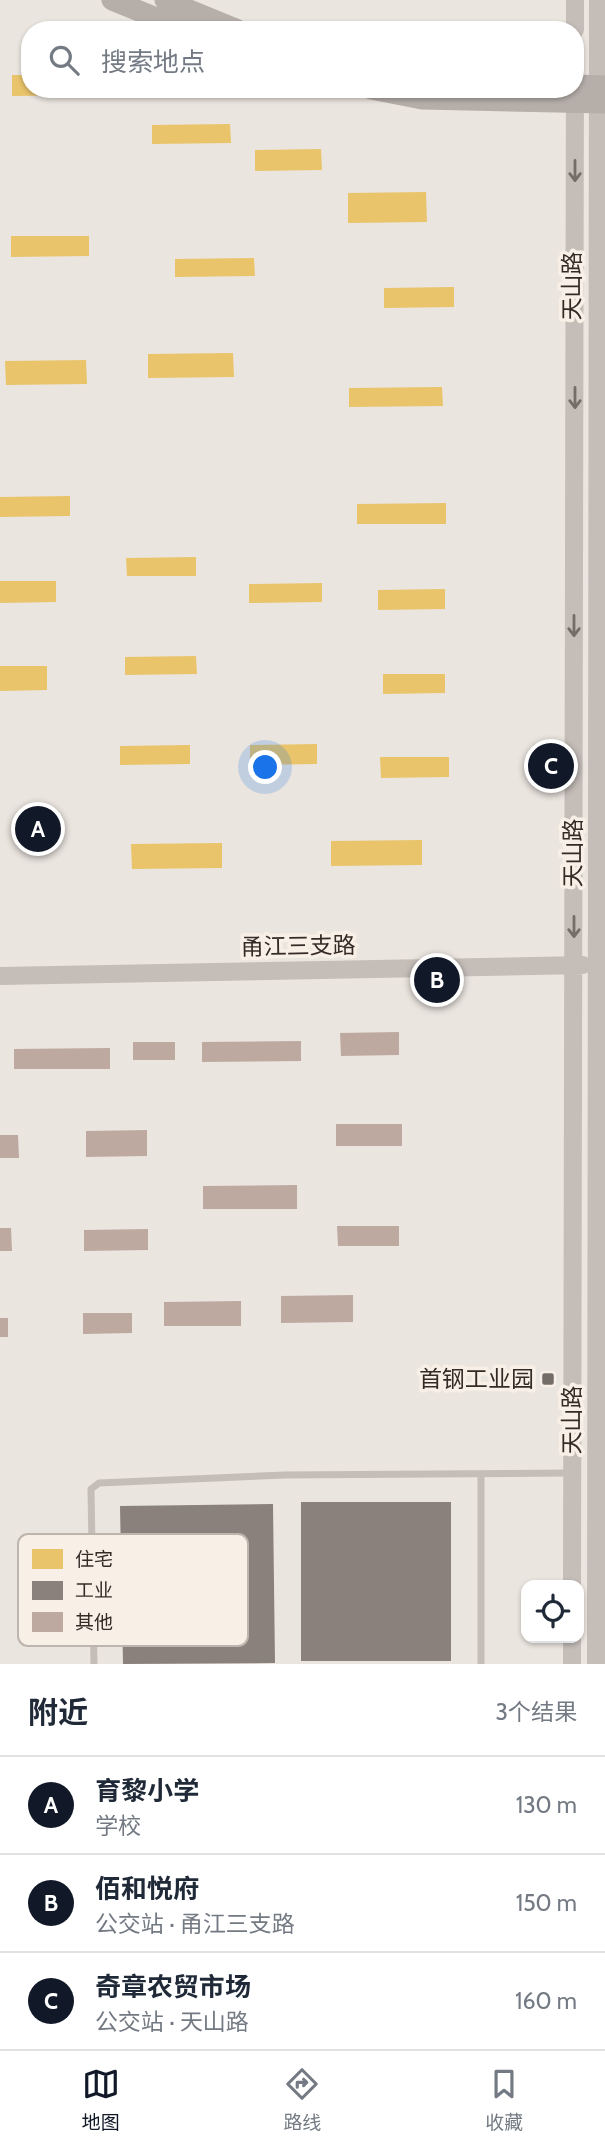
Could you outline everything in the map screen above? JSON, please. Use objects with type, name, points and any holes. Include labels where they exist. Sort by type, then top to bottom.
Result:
[{"type":"main road","points":[[112,0],[164,21]]},
{"type":"main road","points":[[165,0],[216,21]]},
{"type":"main road","points":[[417,98],[441,98]]},
{"type":"street","points":[[575,0],[575,21]]},
{"type":"street","name":"天山路","points":[[596,1664],[601,1163],[597,965],[601,94],[598,0]]},
{"type":"street","name":"天山路","points":[[572,1580],[575,98]]},
{"type":"street","name":"甬江三支路","points":[[0,976],[597,965]]},
{"type":"street","points":[[573,1163],[601,1163]]},
{"type":"street","points":[[572,1643],[572,1664]]},
{"type":"lane","points":[[92,1534],[91,1489],[99,1483],[285,1475],[572,1473]]},
{"type":"lane","points":[[481,1474],[481,1664]]},
{"type":"lane","points":[[94,1646],[94,1664]]},
{"type":"building: 住宅","points":[[12,75],[21,75],[21,96],[12,96]]},
{"type":"building: 住宅","points":[[230,124],[231,143],[152,144],[152,125]]},
{"type":"building: 住宅","points":[[321,149],[322,170],[255,171],[255,150]]},
{"type":"building: 住宅","points":[[426,192],[427,222],[348,223],[348,193]]},
{"type":"building: 住宅","points":[[11,236],[89,236],[89,256],[11,257]]},
{"type":"building: 住宅","points":[[254,258],[255,276],[175,277],[175,259]]},
{"type":"building: 住宅","points":[[454,287],[454,307],[384,308],[384,288]]},
{"type":"building: 住宅","points":[[233,353],[234,377],[148,378],[148,354]]},
{"type":"building: 住宅","points":[[86,360],[87,384],[6,385],[5,361]]},
{"type":"building: 住宅","points":[[442,387],[443,406],[349,407],[349,388]]},
{"type":"building: 住宅","points":[[70,496],[70,516],[0,517],[0,497]]},
{"type":"building: 住宅","points":[[446,503],[446,524],[357,524],[357,504]]},
{"type":"building: 住宅","points":[[196,557],[196,576],[127,576],[126,558]]},
{"type":"building: 住宅","points":[[0,581],[56,581],[56,602],[0,603]]},
{"type":"building: 住宅","points":[[322,583],[322,602],[249,603],[249,584]]},
{"type":"building: 住宅","points":[[445,589],[445,609],[378,610],[378,590]]},
{"type":"building: 住宅","points":[[196,656],[197,674],[125,675],[125,657]]},
{"type":"building: 住宅","points":[[0,666],[47,666],[47,690],[0,691]]},
{"type":"building: 住宅","points":[[383,674],[445,674],[445,693],[383,694]]},
{"type":"building: 住宅","points":[[317,744],[317,764],[250,765],[250,745]]},
{"type":"building: 住宅","points":[[190,745],[190,764],[120,765],[120,746]]},
{"type":"building: 住宅","points":[[380,757],[449,757],[449,777],[381,778]]},
{"type":"building: 住宅","points":[[422,840],[422,865],[331,866],[331,841]]},
{"type":"building: 住宅","points":[[222,843],[222,868],[132,869],[131,844]]},
{"type":"building: 工业","points":[[301,1502],[451,1502],[451,1661],[301,1661]]},
{"type":"building: 工业","points":[[273,1504],[275,1663],[123,1664],[123,1646],[248,1646],[248,1534],[121,1534],[120,1506]]},
{"type":"building: 其他","points":[[399,1032],[399,1055],[341,1056],[340,1033]]},
{"type":"building: 其他","points":[[301,1041],[301,1061],[202,1062],[202,1042]]},
{"type":"building: 其他","points":[[133,1042],[175,1042],[175,1060],[133,1060]]},
{"type":"building: 其他","points":[[110,1048],[110,1069],[14,1069],[14,1049]]},
{"type":"building: 其他","points":[[336,1124],[402,1124],[402,1146],[336,1146]]},
{"type":"building: 其他","points":[[147,1130],[147,1156],[86,1157],[86,1131]]},
{"type":"building: 其他","points":[[0,1135],[18,1135],[19,1158],[0,1158]]},
{"type":"building: 其他","points":[[297,1185],[297,1209],[203,1209],[203,1186]]},
{"type":"building: 其他","points":[[337,1226],[399,1226],[399,1246],[338,1246]]},
{"type":"building: 其他","points":[[0,1228],[11,1228],[12,1251],[0,1251]]},
{"type":"building: 其他","points":[[148,1229],[148,1250],[84,1251],[84,1230]]},
{"type":"building: 其他","points":[[353,1295],[353,1322],[281,1323],[281,1296]]},
{"type":"building: 其他","points":[[241,1301],[241,1326],[164,1326],[164,1302]]},
{"type":"building: 其他","points":[[83,1313],[132,1313],[132,1333],[83,1334]]},
{"type":"building: 其他","points":[[0,1318],[8,1318],[8,1337],[0,1337]]},
{"type":"place","name":"奇章农贸市场","points":[[551,766]]},
{"type":"place","name":"育黎小学","points":[[38,829]]},
{"type":"place","name":"佰和悦府","points":[[437,980]]},
{"type":"place","name":"首钢工业园","points":[[548,1379]]}]
